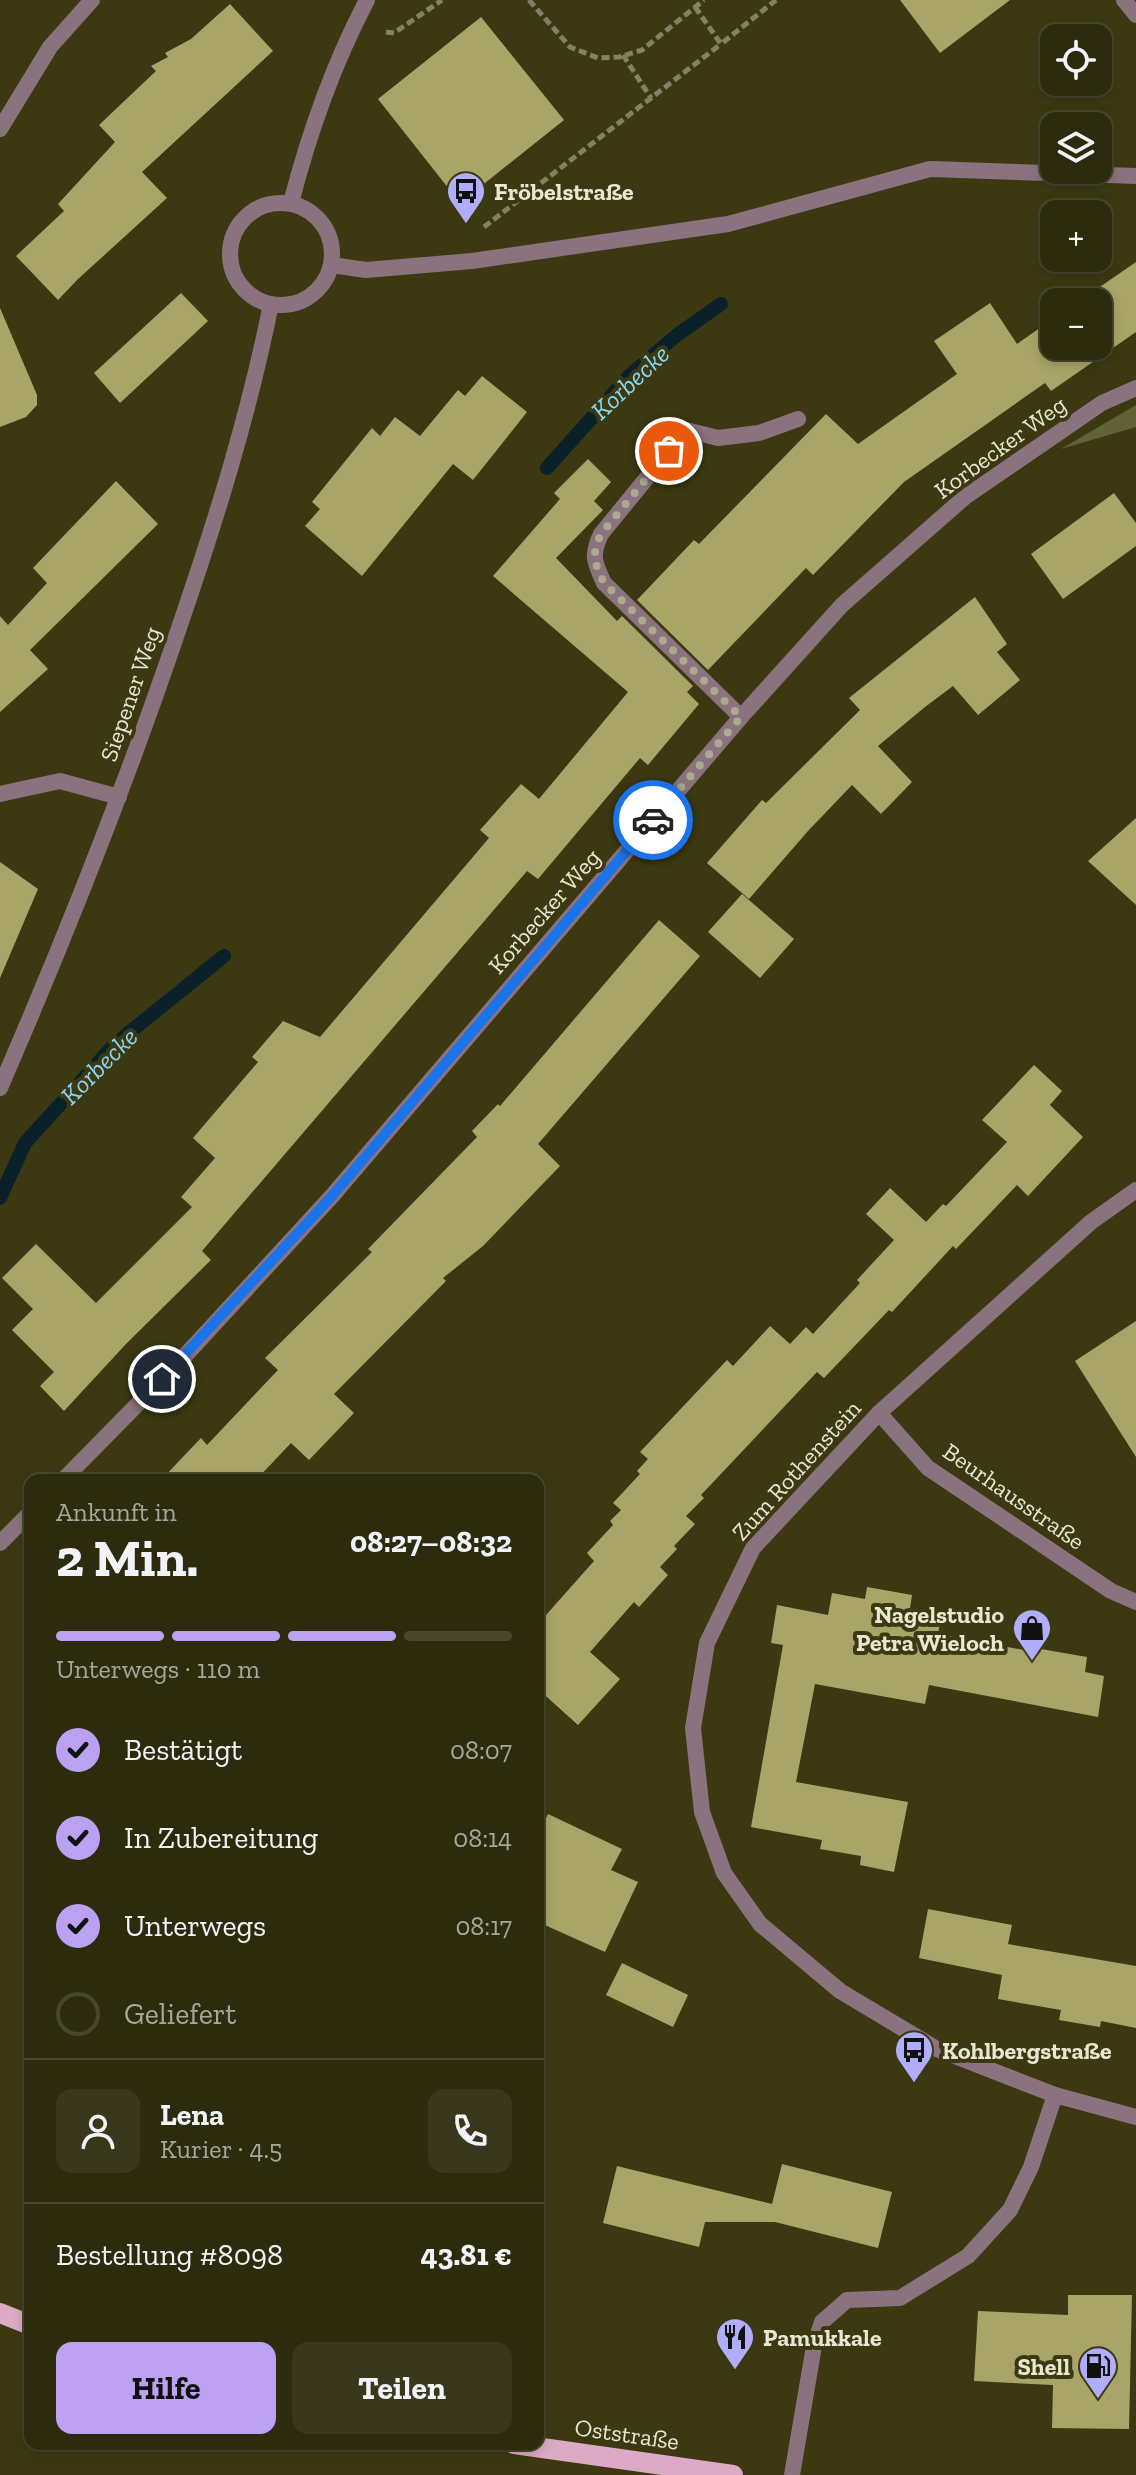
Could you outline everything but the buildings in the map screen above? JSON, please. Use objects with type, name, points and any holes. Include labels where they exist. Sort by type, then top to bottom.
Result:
[{"type":"main road","points":[[0,2313],[24,2323]]},
{"type":"main road","name":"Oststraße","points":[[544,2448],[733,2475]]},
{"type":"street","points":[[0,129],[50,47],[92,0]]},
{"type":"street","points":[[291,203],[305,146],[367,0]]},
{"type":"street","points":[[1124,0],[1136,15]]},
{"type":"street","points":[[332,265],[366,270],[472,261],[728,224],[930,169],[1136,176]]},
{"type":"street","points":[[291,203],[309,211],[324,225],[332,244],[332,265],[324,283],[309,297],[291,304],[271,304],[249,294],[234,276],[230,252],[235,231],[249,214],[268,204],[291,203]]},
{"type":"street","name":"Siepener Weg","points":[[0,1088],[119,797],[194,583],[233,462],[271,304]]},
{"type":"street","name":"Korbecker Weg","points":[[69,1474],[182,1359],[332,1196],[741,717],[842,605],[965,497],[1102,403],[1136,388]]},
{"type":"street","points":[[741,717],[604,583],[595,565],[594,549],[601,534],[686,430],[718,438],[759,433],[798,419]]},
{"type":"street","points":[[0,794],[60,781],[119,797]]},
{"type":"street","name":"Zum Rothenstein","points":[[1136,1190],[1091,1222],[879,1413],[753,1548],[707,1643],[693,1728],[702,1812],[724,1873],[760,1924],[840,1991],[937,2049],[1055,2095],[1136,2117]]},
{"type":"street","name":"Beurhausstraße","points":[[879,1413],[928,1468],[1111,1591],[1136,1602]]},
{"type":"street","points":[[0,1543],[24,1519]]},
{"type":"street","points":[[792,2475],[814,2346],[822,2322],[847,2300],[900,2298],[968,2256],[1010,2210],[1031,2167],[1055,2095]]},
{"type":"path","points":[[354,25],[394,33],[442,0]]},
{"type":"path","points":[[529,0],[570,47],[598,58],[642,50],[704,0]]},
{"type":"path","points":[[483,227],[776,0]]},
{"type":"path","points":[[695,7],[721,44]]},
{"type":"path","points":[[623,55],[652,98]]},
{"type":"shaded area","points":[[1136,405],[1136,427],[1061,449]]},
{"type":"waterway","name":"Korbecke","points":[[547,468],[629,376],[677,335],[721,304]]},
{"type":"waterway","name":"Korbecke","points":[[0,1198],[25,1143],[115,1044],[224,956]]},
{"type":"way so far","points":[[653,820],[741,717],[604,583],[595,565],[594,549],[601,534],[669,451]]},
{"type":"place","name":"Fröbelstraße","points":[[466,225]]},
{"type":"place","name":"Nagelstudio Petra Wieloch","points":[[1032,1662]]},
{"type":"place","name":"Kohlbergstraße","points":[[914,2084]]},
{"type":"place","name":"Pamukkale","points":[[735,2371]]},
{"type":"place","name":"Shell","points":[[1098,2400]]},
{"type":"route","points":[[162,1379],[332,1196],[653,820]]}]
